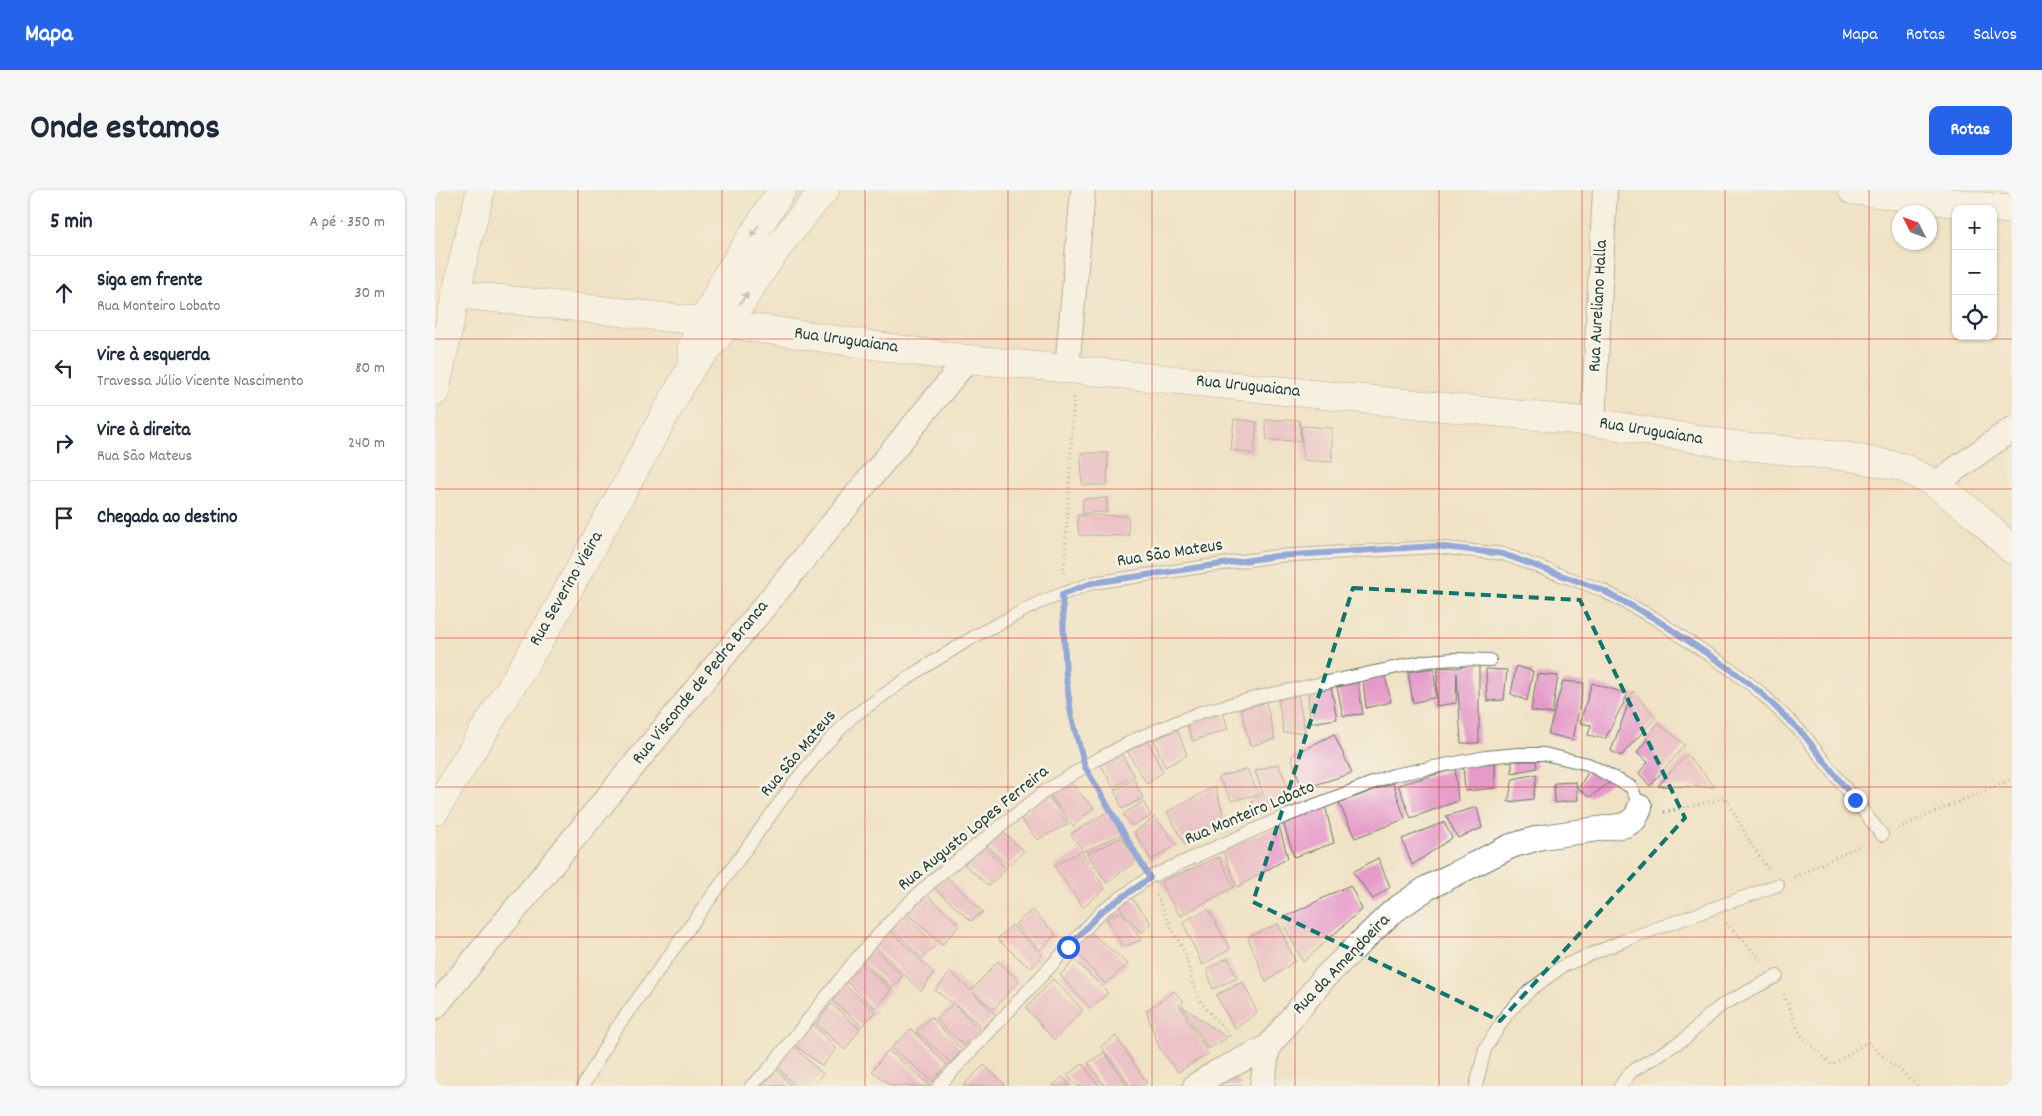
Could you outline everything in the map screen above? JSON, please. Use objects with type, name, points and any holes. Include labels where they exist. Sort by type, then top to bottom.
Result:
[{"type":"street","points":[[435,392],[467,243],[481,190]]},
{"type":"street","name":"Rua Severino Vieira","points":[[435,810],[551,621],[693,364],[707,351],[725,278],[782,190]]},
{"type":"street","name":"Rua Severino Vieira","points":[[715,322],[768,261],[825,190]]},
{"type":"street","points":[[1071,368],[1083,190]]},
{"type":"street","name":"Rua Aureliano Halla","points":[[1593,422],[1605,190]]},
{"type":"street","points":[[1852,190],[2012,210]]},
{"type":"street","name":"Rua Uruguaiana","points":[[457,294],[715,322],[967,359],[1593,422],[1734,445],[1850,457],[1902,467],[1935,484],[1977,516],[2012,550]]},
{"type":"street","name":"Rua Visconde de Pedra Branca","points":[[435,1007],[967,359]]},
{"type":"street","points":[[1935,484],[2012,429]]},
{"type":"street","name":"Rua da Amendoeira","points":[[1195,1086],[1235,1062],[1267,1047],[1325,978],[1360,941],[1392,912],[1427,888],[1511,846],[1542,837],[1626,825],[1637,813]]},
{"type":"street","points":[[1261,1086],[1267,1047]]},
{"type":"lane","name":"Rua São Mateus","points":[[583,1086],[615,1030],[796,780],[852,718],[934,661],[975,636],[1038,603],[1092,583],[1277,556],[1436,546],[1503,554],[1602,590],[1654,618],[1733,671],[1760,692],[1803,734],[1882,835]]},
{"type":"lane","name":"Rua Augusto Lopes Ferreira","points":[[751,1086],[768,1070],[857,958],[899,912],[939,875],[1047,789],[1085,767],[1138,738],[1201,712],[1426,661],[1454,659],[1489,660]]},
{"type":"lane","name":"Rua Monteiro Lobato","points":[[939,1086],[1102,911],[1150,878],[1281,818],[1393,775],[1486,757],[1544,754],[1588,764],[1631,787],[1637,813]]},
{"type":"lane","points":[[1476,1086],[1485,1049],[1507,1014],[1529,991],[1563,966],[1631,938],[1778,885]]},
{"type":"lane","points":[[1620,1086],[1631,1072],[1686,1038],[1722,1005],[1777,976]]},
{"type":"path","points":[[1071,368],[1062,594],[1066,677],[1071,714],[1085,767],[1150,878],[1167,919],[1185,953],[1193,984],[1202,1004],[1229,1034],[1235,1062]]},
{"type":"path","points":[[1637,813],[1726,798],[1751,844],[1778,885]]},
{"type":"path","points":[[1711,909],[1777,976],[1800,1034],[1832,1065],[1867,1042],[1918,1086]]},
{"type":"highlighted area","points":[[1353,588],[1580,600],[1685,818],[1500,1021],[1253,902]]},
{"type":"building","points":[[1234,419],[1257,422],[1254,454],[1231,450]]},
{"type":"building","points":[[1265,420],[1299,420],[1301,441],[1267,440]]},
{"type":"building","points":[[1301,426],[1332,428],[1332,462],[1303,460]]},
{"type":"building","points":[[1081,453],[1108,453],[1107,485],[1082,485]]},
{"type":"building","points":[[1107,498],[1107,512],[1082,513],[1083,499]]},
{"type":"building","points":[[1077,515],[1128,516],[1129,536],[1079,535]]},
{"type":"building","points":[[1479,663],[1479,743],[1461,743],[1457,673],[1456,703],[1436,706],[1438,667],[1456,668]]},
{"type":"building","points":[[1516,666],[1533,671],[1527,701],[1511,694]]},
{"type":"building","points":[[1434,668],[1436,697],[1413,703],[1408,672]]},
{"type":"building","points":[[1486,669],[1507,670],[1504,700],[1487,701]]},
{"type":"building","points":[[1537,674],[1558,676],[1552,714],[1531,711]]},
{"type":"building","points":[[1385,675],[1391,702],[1366,708],[1363,681]]},
{"type":"building","points":[[1563,681],[1584,683],[1573,740],[1548,734]]},
{"type":"building","points":[[1358,682],[1363,714],[1343,716],[1337,687]]},
{"type":"building","points":[[1592,683],[1628,694],[1605,739],[1588,735],[1591,725],[1580,723]]},
{"type":"building","points":[[1331,686],[1337,719],[1310,723],[1308,692]]},
{"type":"building","points":[[1633,691],[1656,717],[1621,756],[1611,751]]},
{"type":"building","points":[[1298,694],[1305,732],[1284,733],[1278,700]]},
{"type":"building","points":[[1266,702],[1275,739],[1250,746],[1241,709]]},
{"type":"building","points":[[1223,711],[1228,729],[1193,741],[1187,724]]},
{"type":"building","points":[[1658,723],[1685,745],[1650,786],[1639,773],[1648,762],[1637,753]]},
{"type":"building","points":[[1177,729],[1187,755],[1165,767],[1154,740]]},
{"type":"building","points":[[1334,734],[1352,773],[1302,789],[1291,756]]},
{"type":"building","points":[[1148,741],[1163,772],[1147,784],[1127,751]]},
{"type":"building","points":[[1120,752],[1135,776],[1113,787],[1100,763]]},
{"type":"building","points":[[1687,754],[1715,787],[1658,786]]},
{"type":"building","points":[[1512,761],[1536,761],[1537,768],[1512,773]]},
{"type":"building","points":[[1495,763],[1495,788],[1465,791],[1463,765]]},
{"type":"building","points":[[1278,764],[1293,798],[1257,815],[1252,800],[1263,794],[1255,771]]},
{"type":"building","points":[[1247,769],[1259,794],[1232,801],[1218,777]]},
{"type":"building","points":[[1455,769],[1458,801],[1411,818],[1398,785]]},
{"type":"building","points":[[1590,769],[1612,781],[1590,797],[1578,789]]},
{"type":"building","points":[[1537,774],[1533,799],[1508,802],[1513,779]]},
{"type":"building","points":[[1134,779],[1143,798],[1122,809],[1115,790]]},
{"type":"building","points":[[1069,781],[1094,808],[1073,826],[1049,793]]},
{"type":"building","points":[[1576,782],[1578,800],[1555,803],[1554,783]]},
{"type":"building","points":[[1393,783],[1405,819],[1355,838],[1339,803]]},
{"type":"building","points":[[1215,786],[1226,823],[1186,846],[1167,812]]},
{"type":"building","points":[[1048,795],[1068,824],[1037,840],[1019,816]]},
{"type":"building","points":[[1143,802],[1151,816],[1132,826],[1123,814]]},
{"type":"building","points":[[1325,805],[1334,843],[1294,857],[1283,822]]},
{"type":"building","points":[[1477,807],[1482,828],[1458,838],[1446,816]]},
{"type":"building","points":[[1110,810],[1123,833],[1084,852],[1071,834]]},
{"type":"building","points":[[1155,817],[1177,845],[1151,860],[1134,832]]},
{"type":"building","points":[[1444,822],[1452,838],[1412,865],[1402,839]]},
{"type":"building","points":[[1279,826],[1288,858],[1237,887],[1222,849]]},
{"type":"building","points":[[1004,833],[1024,851],[1009,865],[986,845]]},
{"type":"building","points":[[1122,837],[1136,861],[1107,883],[1087,854]]},
{"type":"building","points":[[983,846],[1006,868],[989,886],[964,864]]},
{"type":"building","points":[[1081,851],[1105,889],[1083,907],[1054,866]]},
{"type":"building","points":[[1219,857],[1234,887],[1180,916],[1160,882]]},
{"type":"building","points":[[1378,858],[1390,887],[1373,899],[1353,872]]},
{"type":"building","points":[[947,877],[983,912],[971,921],[932,886]]},
{"type":"building","points":[[1350,885],[1362,909],[1303,962],[1281,919]]},
{"type":"building","points":[[926,894],[960,925],[942,945],[905,912]]},
{"type":"building","points":[[1131,897],[1151,923],[1141,933],[1119,907]]},
{"type":"building","points":[[1208,909],[1230,949],[1202,965],[1183,922]]},
{"type":"building","points":[[1032,910],[1056,934],[1040,950],[1015,924]]},
{"type":"building","points":[[1121,911],[1141,940],[1123,947],[1106,919]]},
{"type":"building","points":[[904,916],[936,945],[922,958],[892,928]]},
{"type":"building","points":[[1278,924],[1295,961],[1266,982],[1248,937]]},
{"type":"building","points":[[1012,925],[1042,955],[1030,968],[997,939]]},
{"type":"building","points":[[890,930],[934,973],[921,991],[875,946]]},
{"type":"building","points":[[1090,932],[1128,964],[1105,984],[1074,949]]},
{"type":"building","points":[[873,948],[902,976],[892,988],[862,960]]},
{"type":"building","points":[[1228,958],[1237,978],[1213,989],[1207,969]]},
{"type":"building","points":[[1075,960],[1108,993],[1090,1008],[1060,975]]},
{"type":"building","points":[[998,961],[1019,981],[994,1009],[973,993],[996,1015],[983,1027],[955,1005],[979,1029],[964,1046],[936,1019],[953,1004],[935,990],[951,972],[971,991]]},
{"type":"building","points":[[860,962],[891,990],[875,1008],[846,981]]},
{"type":"building","points":[[1053,979],[1083,1010],[1054,1040],[1026,1008]]},
{"type":"building","points":[[1243,982],[1257,1012],[1235,1029],[1216,995]]},
{"type":"building","points":[[843,983],[875,1012],[862,1026],[833,1001]]},
{"type":"building","points":[[1174,991],[1184,1001],[1179,1005],[1208,1054],[1178,1072],[1160,1049],[1146,1011]]},
{"type":"building","points":[[831,1004],[860,1029],[845,1050],[816,1024]]},
{"type":"building","points":[[1182,1006],[1227,1038],[1208,1049]]},
{"type":"building","points":[[931,1017],[962,1050],[951,1063],[916,1031]]},
{"type":"building","points":[[813,1024],[836,1049],[822,1066],[795,1045]]},
{"type":"building","points":[[911,1029],[947,1065],[933,1081],[891,1048]]},
{"type":"building","points":[[1116,1036],[1147,1083],[1142,1086],[1130,1086],[1101,1046]]},
{"type":"building","points":[[794,1047],[823,1074],[812,1086],[795,1086],[777,1066]]},
{"type":"building","points":[[888,1050],[931,1086],[892,1086],[872,1071]]},
{"type":"building","points":[[1104,1052],[1127,1086],[1105,1086],[1088,1063]]},
{"type":"building","points":[[1083,1064],[1099,1086],[1077,1086],[1067,1075]]},
{"type":"building","points":[[984,1065],[1005,1084],[1003,1086],[963,1086]]},
{"type":"building","points":[[775,1067],[791,1086],[756,1086]]},
{"type":"building","points":[[1233,1074],[1242,1086],[1209,1086]]},
{"type":"building","points":[[1063,1077],[1070,1086],[1052,1086]]},
{"type":"route","points":[[1068,947],[1102,911],[1150,878],[1085,767],[1071,714],[1066,677],[1066,644],[1062,594],[1092,583],[1277,556],[1436,546],[1503,554],[1602,590],[1654,618],[1733,671],[1760,692],[1803,734],[1855,800]]}]
